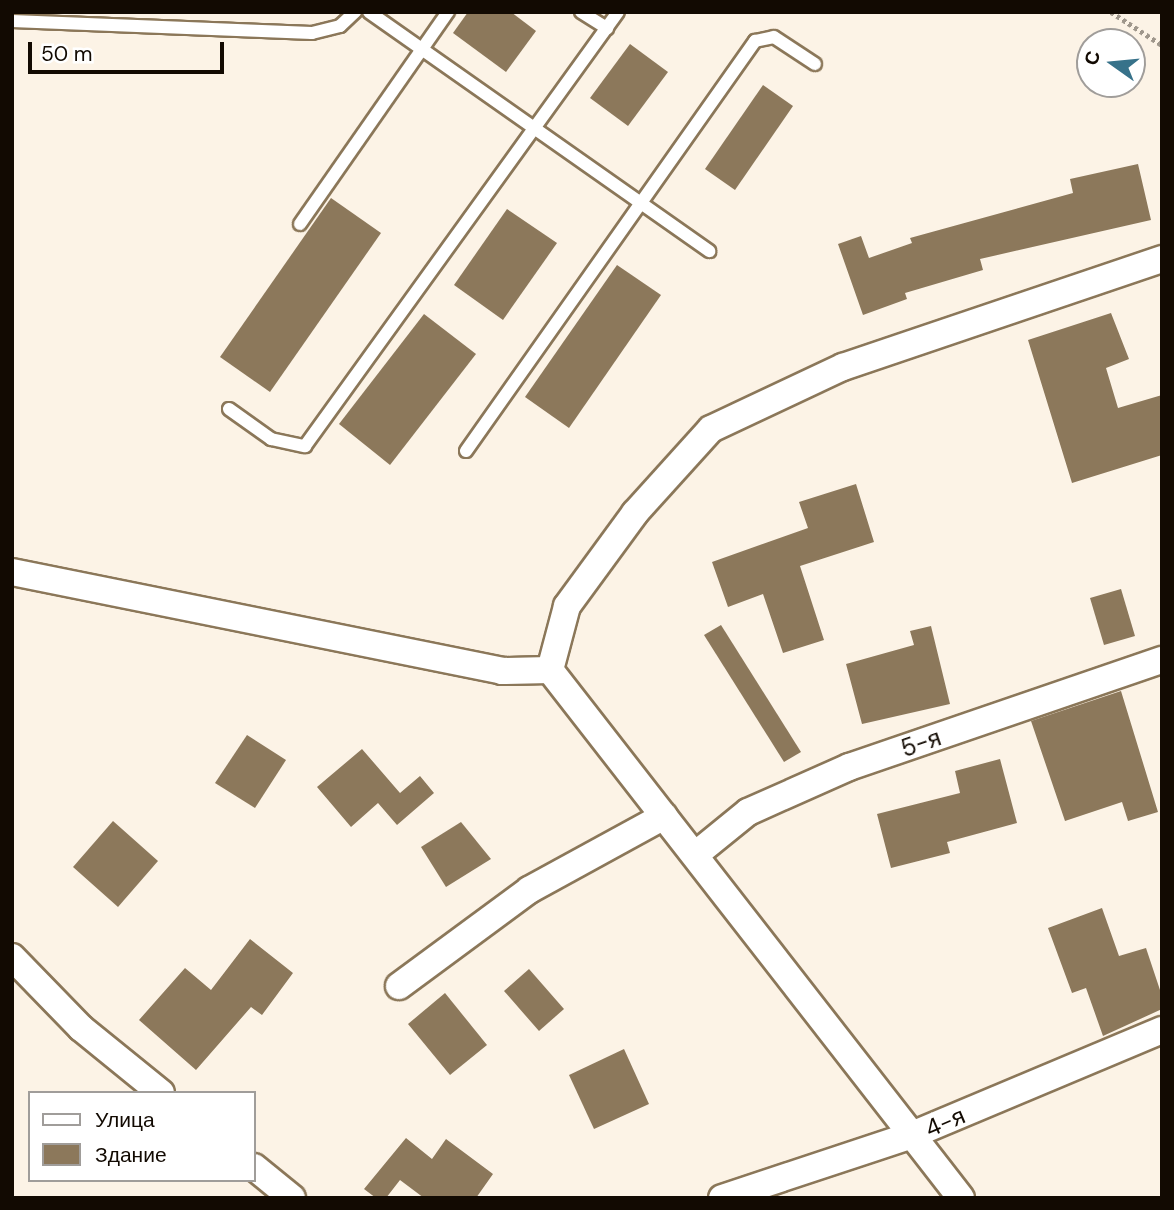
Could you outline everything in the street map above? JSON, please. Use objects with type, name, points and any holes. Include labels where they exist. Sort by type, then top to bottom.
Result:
[{"type":"street","points":[[550,670],[567,606],[635,513],[711,429],[842,367],[1162,259]]},
{"type":"street","points":[[12,572],[502,671],[550,670]]},
{"type":"street","name":"5-я","points":[[695,855],[748,812],[849,768],[1162,660]]},
{"type":"street","points":[[550,670],[961,1198]]},
{"type":"street","points":[[399,986],[529,890],[664,816]]},
{"type":"street","points":[[12,957],[81,1028],[159,1091]]},
{"type":"street","name":"4-я","points":[[722,1198],[912,1135],[1162,1030]]},
{"type":"street","points":[[256,1169],[292,1198]]},
{"type":"lane","points":[[12,21],[312,33],[340,26],[355,12]]},
{"type":"lane","points":[[369,12],[709,251]]},
{"type":"lane","points":[[300,224],[448,12]]},
{"type":"lane","points":[[582,12],[607,28]]},
{"type":"lane","points":[[229,409],[271,439],[305,446],[618,12]]},
{"type":"lane","points":[[466,451],[755,41],[774,37],[815,64]]},
{"type":"path","points":[[1111,12],[1162,45]]},
{"type":"building","points":[[468,12],[511,12],[536,31],[506,72],[453,33]]},
{"type":"building","points":[[630,44],[668,72],[628,126],[590,98]]},
{"type":"building","points":[[763,85],[793,106],[735,190],[705,169]]},
{"type":"building","points":[[1138,164],[1151,220],[980,259],[983,270],[905,293],[907,299],[863,315],[838,244],[861,236],[869,258],[912,243],[910,238],[1073,193],[1070,179]]},
{"type":"building","points":[[331,198],[381,233],[270,392],[220,357]]},
{"type":"building","points":[[507,209],[557,243],[503,320],[454,285]]},
{"type":"building","points":[[617,265],[661,295],[569,428],[525,397]]},
{"type":"building","points":[[1111,313],[1129,359],[1106,368],[1118,408],[1162,395],[1162,455],[1072,483],[1028,340]]},
{"type":"building","points":[[424,314],[476,354],[390,465],[339,424]]},
{"type":"building","points":[[856,484],[874,542],[800,566],[824,640],[783,653],[763,594],[728,607],[712,562],[808,528],[799,502]]},
{"type":"building","points":[[1121,589],[1135,636],[1104,645],[1090,598]]},
{"type":"building","points":[[721,625],[801,752],[784,762],[704,635]]},
{"type":"building","points":[[931,626],[950,704],[862,724],[846,664],[914,645],[910,631]]},
{"type":"building","points":[[1121,691],[1158,812],[1128,821],[1122,802],[1065,821],[1031,721]]},
{"type":"building","points":[[247,735],[286,760],[255,808],[215,783]]},
{"type":"building","points":[[362,749],[400,793],[420,776],[434,793],[397,825],[378,803],[351,827],[317,787]]},
{"type":"building","points":[[1000,759],[1017,823],[947,842],[950,853],[891,868],[877,814],[960,793],[955,771]]},
{"type":"building","points":[[113,821],[158,861],[118,907],[73,867]]},
{"type":"building","points":[[461,822],[491,859],[446,887],[421,847]]},
{"type":"building","points":[[1102,908],[1119,956],[1146,948],[1162,996],[1162,1009],[1103,1036],[1086,988],[1072,993],[1048,928]]},
{"type":"building","points":[[250,939],[293,973],[262,1015],[251,1007],[196,1070],[139,1020],[185,968],[211,990]]},
{"type":"building","points":[[529,969],[564,1009],[539,1031],[504,991]]},
{"type":"building","points":[[445,993],[487,1045],[450,1075],[408,1024]]},
{"type":"building","points":[[624,1049],[649,1104],[594,1129],[569,1075]]},
{"type":"building","points":[[406,1138],[432,1159],[446,1139],[493,1174],[476,1198],[424,1198],[400,1180],[386,1198],[376,1198],[364,1189]]}]
